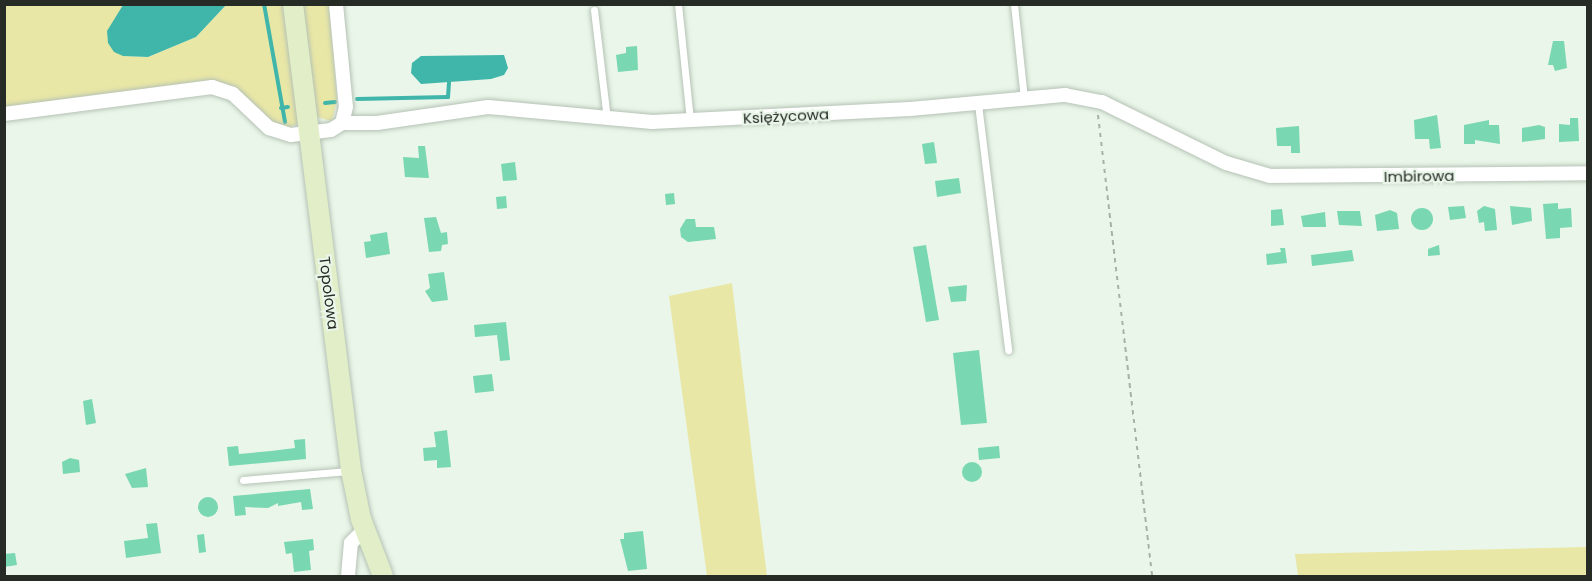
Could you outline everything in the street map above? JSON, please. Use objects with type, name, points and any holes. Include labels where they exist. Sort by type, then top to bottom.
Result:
[{"type":"street","name":"Topolowa","points":[[293,4],[351,471],[364,531],[383,576]]},
{"type":"street","points":[[336,4],[346,107],[342,123]]},
{"type":"street","name":"Księżycowa","points":[[4,114],[212,87],[233,94],[277,133],[309,133],[336,128],[342,123],[377,123],[488,107],[607,119],[690,122],[978,104],[1065,95],[1100,101],[1251,171]]},
{"type":"street","name":"Imbirowa","points":[[1251,171],[1294,178],[1587,173]]},
{"type":"street","points":[[348,576],[351,543],[364,531]]},
{"type":"lane","points":[[678,4],[690,122]]},
{"type":"lane","points":[[1014,4],[1024,99]]},
{"type":"lane","points":[[594,10],[607,119]]},
{"type":"lane","points":[[978,104],[1008,350]]},
{"type":"lane","points":[[243,480],[351,471]]},
{"type":"path","points":[[1100,101],[1100,135],[1152,576]]},
{"type":"shaded area","points":[[4,5],[123,5],[117,16],[123,56],[148,57],[196,37],[226,5],[287,5],[301,122],[286,129],[274,125],[236,89],[203,81],[5,108]]},
{"type":"shaded area","points":[[303,5],[329,5],[337,100],[332,121],[316,117]]},
{"type":"shaded area","points":[[732,283],[767,576],[707,576],[669,296]]},
{"type":"shaded area","points":[[1587,547],[1587,576],[1298,576],[1295,554]]},
{"type":"water","points":[[123,5],[226,5],[196,37],[148,57],[123,56],[114,52],[108,43],[107,31]]},
{"type":"water","points":[[504,55],[508,68],[504,75],[491,79],[421,84],[411,73],[412,63],[421,56]]},
{"type":"building","points":[[1553,41],[1564,41],[1567,68],[1555,71],[1553,65],[1548,65]]},
{"type":"building","points":[[637,46],[638,70],[618,72],[616,55],[626,53],[626,47]]},
{"type":"building","points":[[1437,115],[1441,148],[1430,149],[1429,139],[1415,139],[1414,120]]},
{"type":"building","points":[[1570,118],[1578,118],[1579,141],[1559,142],[1559,124],[1570,125]]},
{"type":"building","points":[[1489,120],[1489,125],[1499,125],[1500,144],[1475,140],[1475,144],[1464,144],[1464,125]]},
{"type":"building","points":[[1539,125],[1545,127],[1545,139],[1522,142],[1522,128]]},
{"type":"building","points":[[1299,126],[1300,153],[1291,153],[1291,146],[1277,146],[1276,128]]},
{"type":"building","points":[[934,142],[937,163],[925,164],[922,144]]},
{"type":"building","points":[[418,146],[425,146],[429,178],[405,177],[403,157],[419,158]]},
{"type":"building","points":[[515,162],[517,180],[503,181],[501,164]]},
{"type":"building","points":[[959,178],[961,193],[937,197],[935,181]]},
{"type":"building","points":[[674,193],[675,204],[666,205],[665,194]]},
{"type":"building","points":[[506,196],[507,208],[497,209],[496,197]]},
{"type":"building","points":[[1558,203],[1558,209],[1571,208],[1572,227],[1560,228],[1560,238],[1546,239],[1543,204]]},
{"type":"building","points":[[1464,206],[1466,218],[1450,220],[1448,207]]},
{"type":"building","points":[[1484,206],[1495,209],[1497,230],[1485,231],[1484,222],[1479,223],[1477,211]]},
{"type":"building","points":[[1510,206],[1531,208],[1532,221],[1512,225]]},
{"type":"building","points":[[1422,208],[1432,215],[1433,219],[1426,229],[1422,230],[1412,223],[1411,219],[1418,209]]},
{"type":"building","points":[[1282,209],[1284,225],[1271,226],[1271,210]]},
{"type":"building","points":[[1390,210],[1397,213],[1399,229],[1377,231],[1375,215]]},
{"type":"building","points":[[1337,211],[1360,211],[1362,226],[1339,225]]},
{"type":"building","points":[[1325,212],[1326,227],[1303,227],[1301,216]]},
{"type":"building","points":[[436,217],[441,233],[447,232],[448,244],[442,245],[441,251],[429,252],[424,218]]},
{"type":"building","points":[[686,219],[695,219],[696,227],[714,227],[716,239],[688,242],[681,237],[680,229]]},
{"type":"building","points":[[387,232],[390,254],[366,258],[364,242],[371,241],[370,235]]},
{"type":"building","points":[[926,245],[939,320],[926,322],[913,247]]},
{"type":"building","points":[[1439,245],[1440,255],[1428,256],[1428,249]]},
{"type":"building","points":[[1280,248],[1285,248],[1287,263],[1267,265],[1266,254],[1281,252]]},
{"type":"building","points":[[1352,250],[1354,261],[1312,266],[1311,255]]},
{"type":"building","points":[[444,272],[448,300],[432,302],[425,291],[430,288],[428,274]]},
{"type":"building","points":[[967,285],[966,301],[951,302],[948,287]]},
{"type":"building","points":[[506,322],[510,360],[500,361],[497,335],[475,337],[474,325]]},
{"type":"building","points":[[979,350],[987,423],[961,425],[953,353]]},
{"type":"building","points":[[492,374],[494,391],[475,393],[473,376]]},
{"type":"building","points":[[92,399],[96,423],[86,425],[83,401]]},
{"type":"building","points":[[447,430],[451,467],[437,468],[437,460],[424,461],[423,448],[436,447],[434,432]]},
{"type":"building","points":[[305,439],[306,459],[229,466],[227,447],[238,446],[239,454],[271,451],[295,448],[294,440]]},
{"type":"building","points":[[999,446],[1000,458],[979,460],[978,448]]},
{"type":"building","points":[[70,458],[79,460],[80,472],[63,474],[62,462]]},
{"type":"building","points":[[972,462],[979,465],[982,472],[979,479],[972,482],[965,479],[962,472],[965,465]]},
{"type":"building","points":[[146,468],[148,487],[132,488],[125,474]]},
{"type":"building","points":[[310,489],[313,509],[302,510],[301,502],[278,506],[278,503],[268,508],[245,507],[246,515],[235,516],[233,496]]},
{"type":"building","points":[[204,497],[212,497],[218,503],[218,511],[212,517],[204,517],[198,511],[198,503]]},
{"type":"building","points":[[157,523],[161,553],[126,558],[124,541],[148,538],[146,524]]},
{"type":"building","points":[[643,531],[647,569],[628,571],[620,539],[624,539],[624,533]]},
{"type":"building","points":[[204,534],[206,552],[199,553],[197,535]]},
{"type":"building","points":[[313,539],[314,550],[309,551],[311,570],[294,572],[292,553],[286,554],[284,542]]},
{"type":"building","points":[[15,553],[17,565],[4,567],[4,554]]},
{"type":"waterway","points":[[264,4],[285,122]]},
{"type":"waterway","points":[[357,99],[448,97],[449,82]]},
{"type":"waterway","points":[[325,103],[335,102]]},
{"type":"waterway","points":[[281,108],[288,107]]}]
